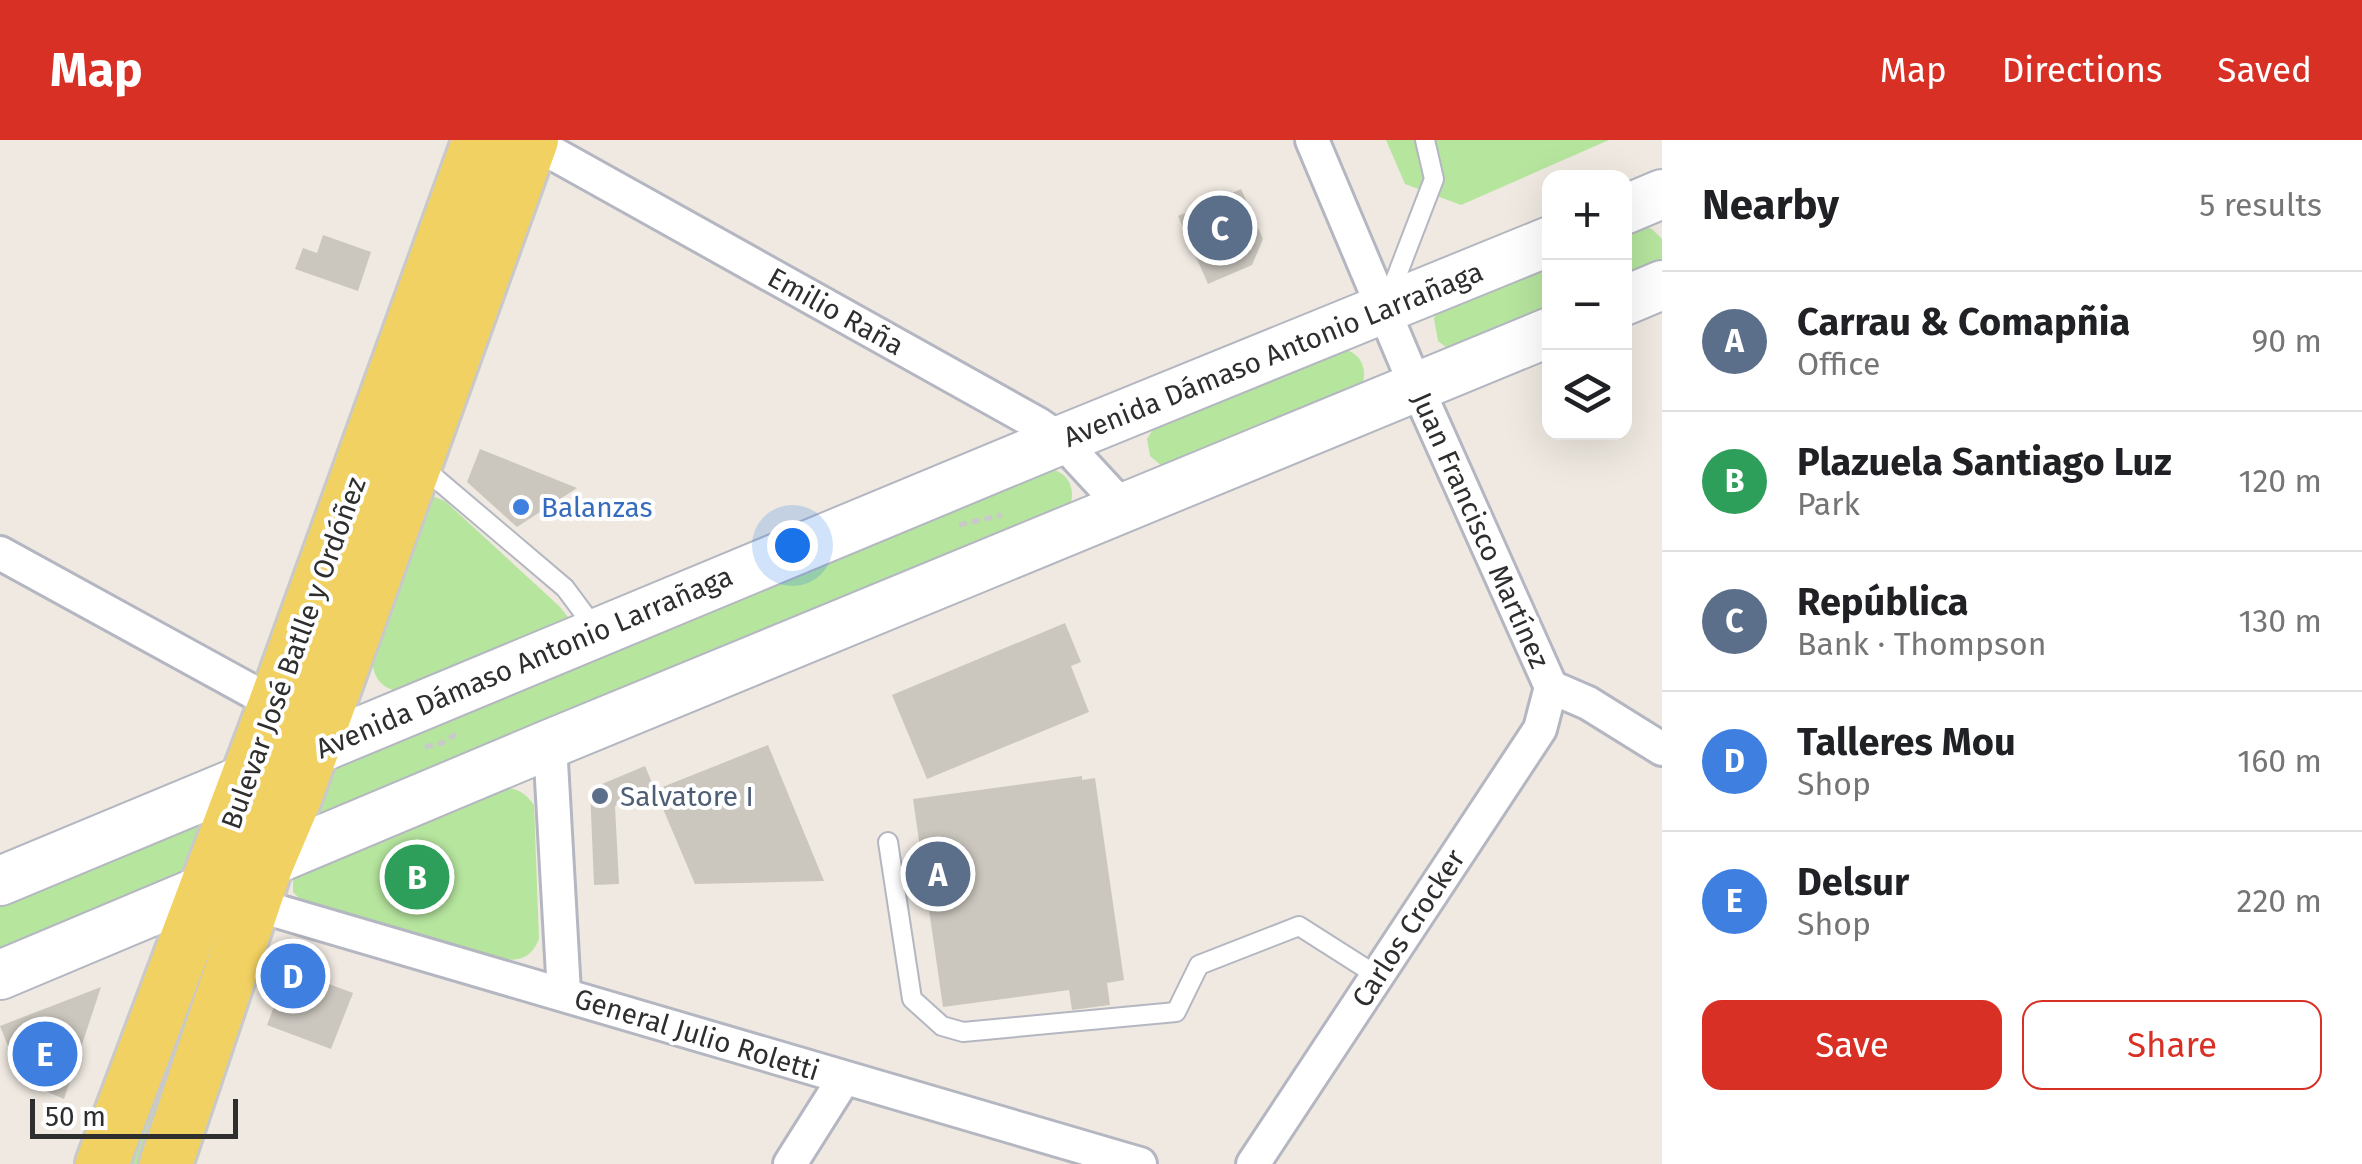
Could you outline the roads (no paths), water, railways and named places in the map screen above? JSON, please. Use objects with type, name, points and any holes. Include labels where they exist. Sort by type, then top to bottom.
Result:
[{"type":"main road","name":"Bulevar José Batlle y Ordóñez","points":[[166,1164],[242,886],[248,777],[479,140]]},
{"type":"main road","name":"Bulevar José Batlle y Ordóñez","points":[[102,1164],[313,750],[531,140]]},
{"type":"street","name":"Emilio Raña","points":[[531,140],[1038,424],[1061,440],[1124,508]]},
{"type":"street","name":"Juan Francisco Martínez","points":[[1312,140],[1383,311],[1551,686],[1588,703],[1662,749]]},
{"type":"street","points":[[1632,207],[1662,194]]},
{"type":"street","name":"Avenida Dámaso Antonio Larrañaga","points":[[0,881],[1542,244]]},
{"type":"street","points":[[1632,298],[1662,285]]},
{"type":"street","points":[[0,975],[242,886],[550,744],[1542,335]]},
{"type":"street","points":[[0,553],[275,704]]},
{"type":"street","name":"Carlos Crocker","points":[[1254,1164],[1540,730],[1551,686]]},
{"type":"street","points":[[550,744],[564,993]]},
{"type":"street","name":"General Julio Roletti","points":[[242,886],[843,1080],[1140,1164]]},
{"type":"street","points":[[790,1164],[843,1080]]},
{"type":"lane","points":[[1383,311],[1434,179],[1426,140]]},
{"type":"lane","points":[[416,462],[565,588],[597,632]]},
{"type":"lane","points":[[888,842],[912,999],[942,1026],[962,1032],[1176,1012],[1199,965],[1298,926],[1376,976]]},
{"type":"place","name":"República","points":[[1220,228]]},
{"type":"place","name":"Balanzas","points":[[521,507]]},
{"type":"place","name":"Salvatore I","points":[[600,796]]},
{"type":"place","name":"Carrau & Comapñia","points":[[938,874]]},
{"type":"place","name":"Plazuela Santiago Luz","points":[[417,877]]},
{"type":"place","name":"Talleres Mou","points":[[293,976]]},
{"type":"place","name":"Delsur","points":[[45,1054]]}]
